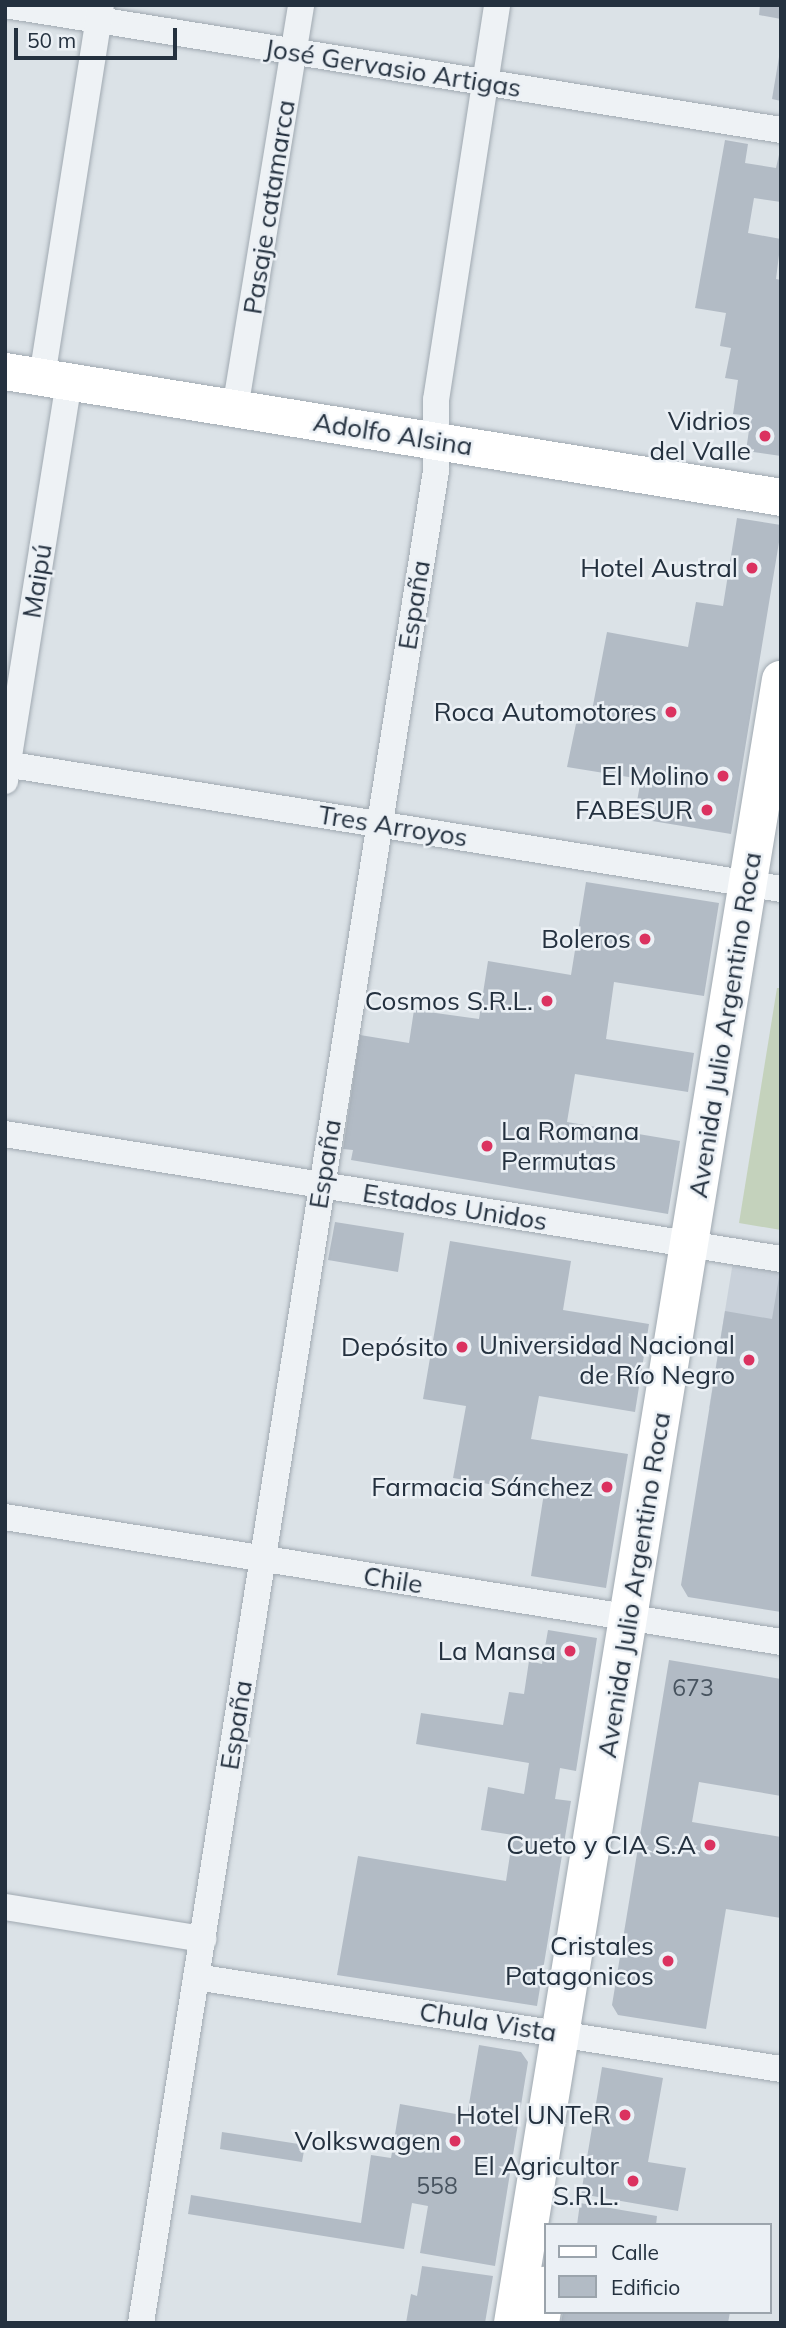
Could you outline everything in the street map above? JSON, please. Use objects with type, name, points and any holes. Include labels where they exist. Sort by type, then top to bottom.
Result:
[{"type":"main road","name":"Adolfo Alsina","points":[[5,371],[781,497]]},
{"type":"main road","name":"Avenida Julio Argentino Roca","points":[[766,886],[781,680]]},
{"type":"main road","name":"Avenida Julio Argentino Roca","points":[[513,2323],[573,2036],[700,1246],[781,815]]},
{"type":"main road","name":"Avenida Julio Argentino Roca","points":[[556,2223],[573,2036]]},
{"type":"main road","points":[[540,2323],[544,2297]]},
{"type":"street","name":"José Gervasio Artigas","points":[[5,5],[100,13],[294,52],[781,130]]},
{"type":"street","name":"Pasaje catamarca","points":[[235,408],[301,5]]},
{"type":"street","name":"España","points":[[141,2323],[436,471],[436,400],[497,5]]},
{"type":"street","name":"Maipú","points":[[6,770],[100,13]]},
{"type":"street","name":"Tres Arroyos","points":[[6,770],[379,824],[766,886]]},
{"type":"street","name":"Estados Unidos","points":[[5,1134],[781,1259]]},
{"type":"street","name":"Chile","points":[[5,1517],[781,1642]]},
{"type":"street","points":[[5,1907],[203,1939]]},
{"type":"street","name":"Chula Vista","points":[[196,1977],[781,2069]]},
{"type":"shaded area","name":"Universidad Nacional de Río Negro","points":[[733,1262],[781,1270],[781,1420],[709,1408]]},
{"type":"green space","points":[[777,988],[781,988],[781,1230],[739,1223]]},
{"type":"building","points":[[760,5],[781,5],[781,19],[759,15]]},
{"type":"building","points":[[781,57],[781,101],[772,99]]},
{"type":"building","points":[[725,140],[748,144],[745,163],[776,168],[781,146],[781,202],[754,198],[748,233],[781,239],[776,279],[781,280],[781,456],[746,451],[751,416],[733,414],[738,380],[725,378],[731,348],[720,346],[726,313],[695,308]]},
{"type":"building","points":[[737,518],[781,525],[781,530],[731,834],[634,818],[641,779],[567,767],[577,719],[590,721],[607,632],[688,647],[696,602],[723,606]]},
{"type":"building","points":[[586,882],[719,903],[704,996],[614,982],[606,1039],[694,1053],[688,1092],[575,1074],[567,1122],[680,1141],[668,1214],[351,1160],[353,1150],[343,1149],[360,1035],[409,1043],[414,1010],[479,1019],[488,961],[571,975]]},
{"type":"building","points":[[335,1222],[404,1233],[398,1272],[328,1260]]},
{"type":"building","points":[[450,1241],[571,1261],[563,1310],[649,1324],[635,1412],[539,1396],[531,1439],[628,1454],[606,1588],[531,1576],[544,1493],[453,1478],[466,1406],[423,1399]]},
{"type":"building","points":[[779,1277],[781,1612],[688,1597],[681,1585],[725,1311],[772,1319]]},
{"type":"building","points":[[548,1630],[597,1638],[576,1771],[560,1768],[555,1799],[571,1801],[537,2006],[337,1975],[358,1856],[506,1881],[513,1835],[481,1830],[488,1787],[524,1794],[529,1763],[416,1744],[421,1713],[503,1725],[509,1692],[524,1694],[529,1661],[542,1664]]},
{"type":"building","points":[[669,1660],[781,1679],[781,1796],[699,1782],[692,1822],[781,1837],[781,1918],[726,1909],[706,2029],[618,2015],[612,2005]]},
{"type":"building","points":[[479,2045],[521,2052],[528,2062],[495,2266],[420,2253],[428,2206],[412,2203],[404,2249],[188,2214],[191,2195],[361,2223],[371,2155],[391,2158],[400,2104],[467,2116]]},
{"type":"building","points":[[602,2067],[663,2078],[648,2162],[686,2168],[678,2211],[581,2194]]},
{"type":"building","points":[[222,2132],[305,2145],[302,2162],[220,2149]]},
{"type":"building","points":[[580,2203],[657,2216],[656,2223],[577,2223]]},
{"type":"building","points":[[422,2266],[493,2276],[485,2323],[406,2323],[411,2294],[417,2296]]},
{"type":"building","points":[[563,2314],[730,2314],[728,2323],[561,2323]]},
{"type":"place","name":"Vidrios del Valle","points":[[765,436]]},
{"type":"place","name":"Hotel Austral","points":[[752,568]]},
{"type":"place","name":"Roca Automotores","points":[[671,712]]},
{"type":"place","name":"El Molino","points":[[723,776]]},
{"type":"place","name":"FABESUR","points":[[707,810]]},
{"type":"place","name":"Boleros","points":[[645,939]]},
{"type":"place","name":"Cosmos S.R.L.","points":[[547,1001]]},
{"type":"place","name":"La Romana Permutas","points":[[487,1146]]},
{"type":"place","name":"Depósito","points":[[462,1347]]},
{"type":"place","name":"Universidad Nacional de Río Negro","points":[[749,1360]]},
{"type":"place","name":"Farmacia Sánchez","points":[[607,1487]]},
{"type":"place","name":"La Mansa","points":[[570,1651]]},
{"type":"place","name":"Cueto y CIA S.A","points":[[710,1845]]},
{"type":"place","name":"Cristales Patagonicos","points":[[668,1961]]},
{"type":"place","name":"Hotel UNTeR","points":[[625,2115]]},
{"type":"place","name":"Volkswagen","points":[[455,2141]]},
{"type":"place","name":"El Agricultor S.R.L.","points":[[633,2181]]}]
